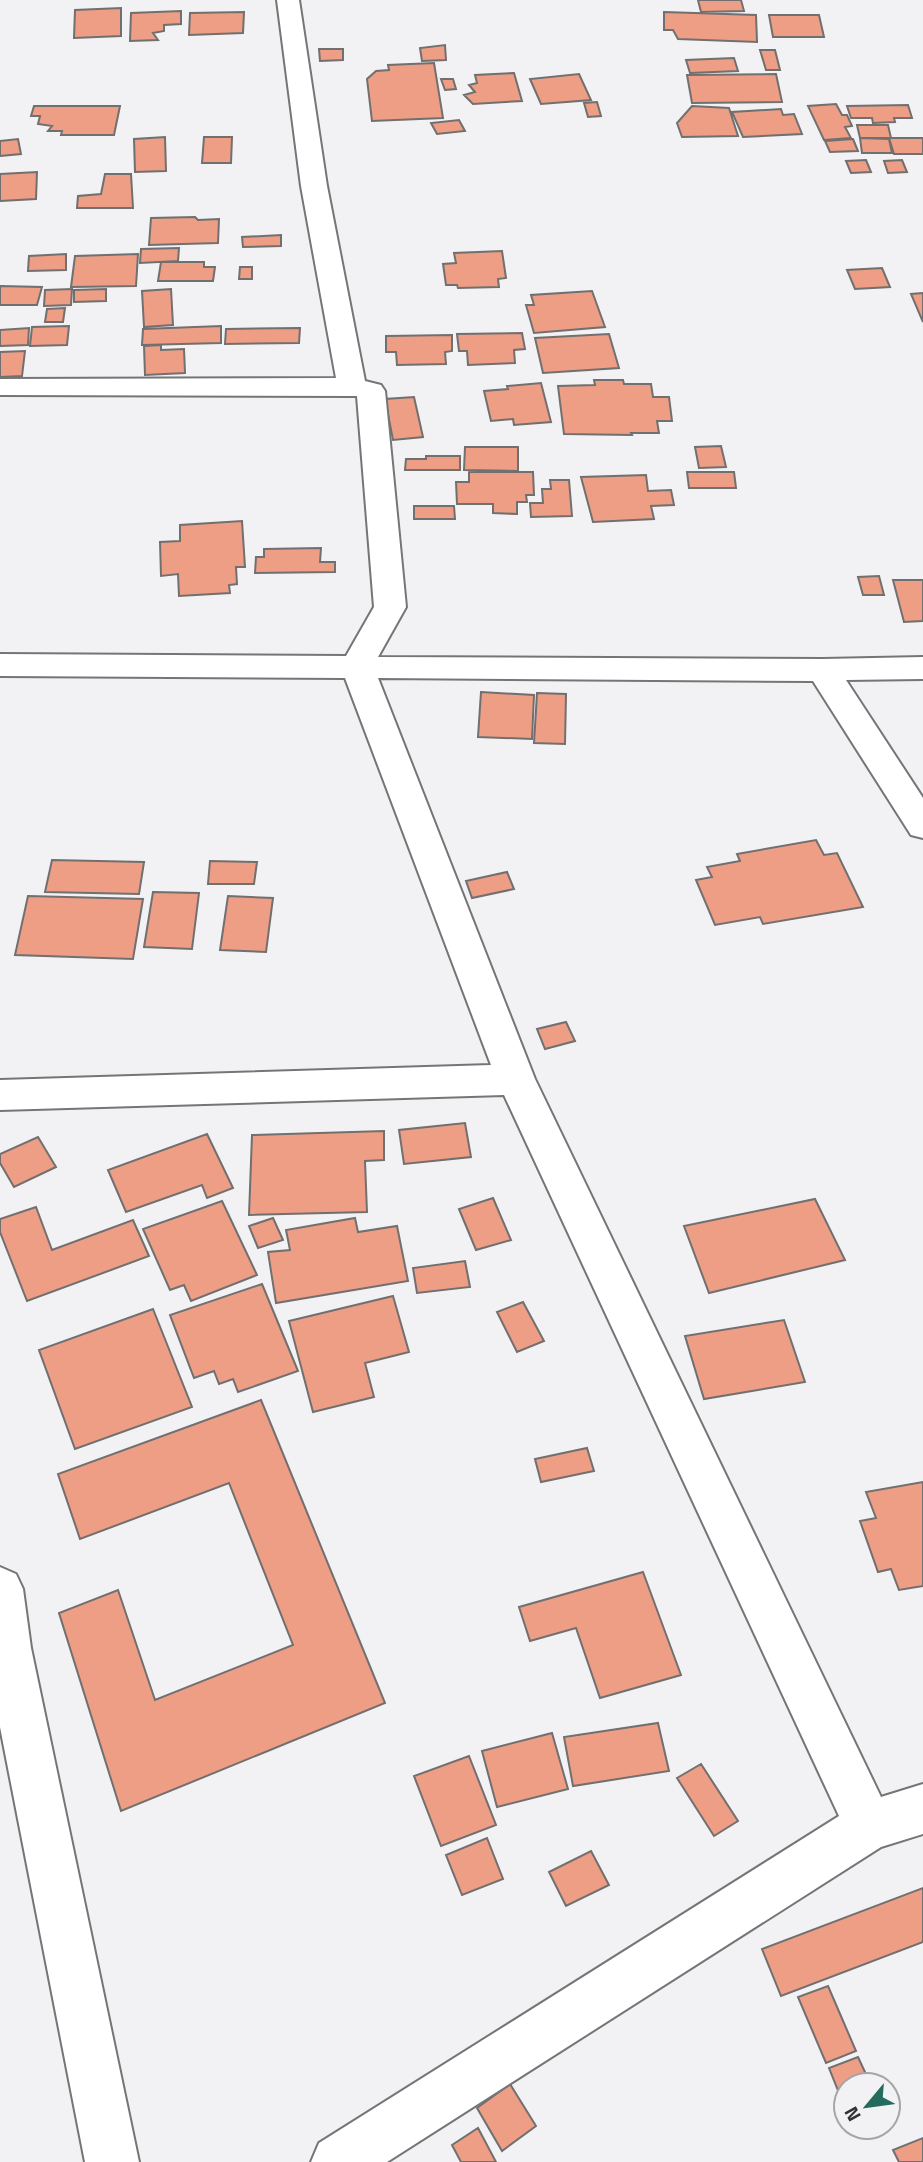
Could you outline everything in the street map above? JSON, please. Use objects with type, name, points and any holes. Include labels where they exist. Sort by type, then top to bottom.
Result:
[{"type":"street","points":[[288,0],[314,186],[352,386]]},
{"type":"street","points":[[0,387],[352,386],[371,391],[390,607],[357,666]]},
{"type":"street","points":[[0,665],[823,670],[923,668]]},
{"type":"street","points":[[357,666],[516,1079],[869,1826]]},
{"type":"street","points":[[823,670],[923,826]]},
{"type":"street","points":[[0,1095],[516,1079]]},
{"type":"street","points":[[0,1589],[4,1648],[112,2162]]},
{"type":"street","points":[[338,2162],[869,1826],[923,1809]]},
{"type":"building","points":[[698,0],[741,0],[744,11],[701,12]]},
{"type":"building","points":[[121,8],[121,36],[74,38],[75,10]]},
{"type":"building","points":[[181,11],[181,24],[164,25],[164,31],[153,33],[158,40],[130,41],[131,13]]},
{"type":"building","points":[[244,12],[243,33],[189,35],[190,13]]},
{"type":"building","points":[[664,12],[756,15],[757,42],[678,39],[673,30],[664,30]]},
{"type":"building","points":[[769,15],[819,15],[824,37],[773,37]]},
{"type":"building","points":[[445,45],[446,60],[422,61],[420,48]]},
{"type":"building","points":[[319,49],[343,49],[343,60],[320,61]]},
{"type":"building","points":[[760,50],[775,50],[780,70],[766,70]]},
{"type":"building","points":[[734,58],[738,71],[690,73],[686,60]]},
{"type":"building","points":[[434,63],[443,118],[372,121],[367,79],[376,71],[389,70],[388,65]]},
{"type":"building","points":[[514,73],[522,101],[473,104],[464,95],[475,92],[469,85],[477,83],[475,75]]},
{"type":"building","points":[[579,74],[591,100],[541,104],[530,79]]},
{"type":"building","points":[[776,74],[782,102],[692,103],[687,75]]},
{"type":"building","points":[[441,79],[453,79],[456,89],[445,90]]},
{"type":"building","points":[[597,102],[601,116],[588,117],[584,103]]},
{"type":"building","points":[[836,104],[842,115],[847,115],[852,126],[845,127],[851,138],[824,140],[808,106]]},
{"type":"building","points":[[908,105],[912,118],[894,118],[895,122],[873,123],[872,118],[851,118],[847,106]]},
{"type":"building","points":[[34,106],[120,106],[114,135],[61,135],[62,131],[48,131],[52,126],[38,124],[40,116],[31,116]]},
{"type":"building","points":[[692,106],[729,108],[738,136],[682,137],[677,123]]},
{"type":"building","points":[[781,109],[783,115],[794,114],[802,134],[743,137],[732,112]]},
{"type":"building","points":[[459,120],[465,131],[437,134],[431,123]]},
{"type":"building","points":[[857,125],[888,125],[891,138],[860,138]]},
{"type":"building","points":[[165,137],[166,171],[135,172],[134,139]]},
{"type":"building","points":[[204,137],[232,137],[231,163],[202,163]]},
{"type":"building","points":[[860,138],[889,139],[892,153],[862,153]]},
{"type":"building","points":[[889,138],[923,138],[923,154],[894,154]]},
{"type":"building","points":[[18,139],[21,154],[0,156],[0,141]]},
{"type":"building","points":[[853,139],[858,151],[830,152],[825,141]]},
{"type":"building","points":[[866,160],[871,172],[851,173],[846,161]]},
{"type":"building","points":[[902,160],[907,172],[888,173],[884,161]]},
{"type":"building","points":[[37,172],[36,199],[0,201],[0,174]]},
{"type":"building","points":[[105,174],[131,174],[133,208],[77,208],[78,196],[101,194]]},
{"type":"building","points":[[195,217],[198,220],[219,219],[218,243],[149,245],[151,218]]},
{"type":"building","points":[[281,235],[281,246],[243,247],[242,237]]},
{"type":"building","points":[[179,248],[178,261],[140,263],[141,249]]},
{"type":"building","points":[[502,251],[506,278],[498,279],[499,287],[458,288],[457,285],[446,285],[443,264],[456,263],[454,253]]},
{"type":"building","points":[[66,254],[66,270],[28,271],[29,256]]},
{"type":"building","points":[[138,254],[136,286],[71,287],[75,256]]},
{"type":"building","points":[[161,262],[204,262],[204,267],[215,267],[213,281],[158,281]]},
{"type":"building","points":[[240,267],[252,267],[252,279],[239,279]]},
{"type":"building","points":[[882,268],[890,287],[855,289],[847,270]]},
{"type":"building","points":[[0,286],[42,287],[37,305],[0,305]]},
{"type":"building","points":[[72,289],[71,305],[44,306],[45,290]]},
{"type":"building","points":[[106,289],[106,301],[74,302],[74,290]]},
{"type":"building","points":[[171,289],[173,325],[144,327],[142,291]]},
{"type":"building","points":[[592,291],[605,327],[534,333],[526,305],[534,305],[531,295]]},
{"type":"building","points":[[923,293],[923,322],[911,294]]},
{"type":"building","points":[[65,308],[63,322],[45,322],[47,309]]},
{"type":"building","points":[[69,326],[67,345],[30,346],[32,327]]},
{"type":"building","points":[[221,326],[221,343],[142,345],[143,329]]},
{"type":"building","points":[[29,328],[28,345],[0,346],[0,330]]},
{"type":"building","points":[[300,328],[299,343],[225,344],[226,329]]},
{"type":"building","points":[[522,333],[525,349],[514,350],[515,363],[468,365],[467,351],[459,351],[457,334]]},
{"type":"building","points":[[609,334],[619,368],[543,373],[535,338]]},
{"type":"building","points":[[452,335],[452,351],[445,352],[446,364],[397,365],[396,352],[386,352],[386,336]]},
{"type":"building","points":[[161,345],[161,350],[184,349],[185,373],[145,375],[144,346]]},
{"type":"building","points":[[25,351],[22,376],[0,377],[0,352]]},
{"type":"building","points":[[594,380],[651,384],[653,397],[669,397],[672,421],[657,421],[659,433],[564,434],[558,386],[595,385]]},
{"type":"building","points":[[541,383],[551,422],[514,425],[513,419],[491,421],[484,391]]},
{"type":"building","points":[[414,397],[423,437],[393,440],[385,399]]},
{"type":"building","points":[[721,446],[726,467],[699,468],[695,447]]},
{"type":"building","points":[[465,447],[518,447],[518,471],[464,470]]},
{"type":"building","points":[[426,456],[460,456],[460,470],[405,470],[406,459],[426,459]]},
{"type":"building","points":[[469,472],[533,472],[534,495],[526,495],[527,502],[517,502],[517,514],[493,513],[493,504],[457,504],[456,482],[469,482]]},
{"type":"building","points":[[687,472],[734,472],[736,488],[689,488]]},
{"type":"building","points":[[646,475],[648,491],[671,490],[674,505],[651,506],[654,519],[593,522],[581,477]]},
{"type":"building","points":[[550,480],[569,480],[572,516],[531,517],[530,503],[543,503],[542,489],[551,489]]},
{"type":"building","points":[[414,506],[454,506],[455,519],[414,519]]},
{"type":"building","points":[[242,521],[245,567],[236,567],[237,584],[229,585],[230,593],[179,596],[178,574],[161,576],[160,542],[180,541],[180,525]]},
{"type":"building","points":[[321,548],[320,562],[335,562],[335,572],[255,573],[256,557],[264,557],[264,549]]},
{"type":"building","points":[[879,576],[884,595],[863,595],[858,577]]},
{"type":"building","points":[[893,580],[923,580],[923,621],[904,622]]},
{"type":"building","points":[[481,692],[534,695],[532,739],[478,737]]},
{"type":"building","points":[[537,693],[566,694],[565,744],[534,743]]},
{"type":"building","points":[[816,840],[824,855],[837,853],[863,907],[763,924],[760,917],[715,925],[696,880],[712,877],[707,867],[740,861],[737,854]]},
{"type":"building","points":[[52,860],[144,862],[139,894],[45,892]]},
{"type":"building","points":[[210,861],[257,862],[254,884],[208,884]]},
{"type":"building","points":[[507,872],[514,889],[472,898],[466,881]]},
{"type":"building","points":[[153,892],[199,893],[192,949],[144,947]]},
{"type":"building","points":[[28,896],[143,899],[133,959],[15,955]]},
{"type":"building","points":[[228,896],[273,898],[266,952],[220,950]]},
{"type":"building","points":[[566,1022],[575,1041],[545,1049],[537,1029]]},
{"type":"building","points":[[465,1123],[471,1157],[404,1164],[399,1130]]},
{"type":"building","points":[[384,1131],[384,1160],[365,1161],[367,1212],[249,1215],[252,1135]]},
{"type":"building","points":[[207,1134],[233,1188],[207,1198],[202,1185],[126,1212],[108,1170]]},
{"type":"building","points":[[38,1137],[56,1167],[14,1187],[0,1163],[0,1154]]},
{"type":"building","points":[[493,1198],[511,1240],[476,1250],[459,1209]]},
{"type":"building","points":[[815,1199],[845,1260],[709,1293],[684,1226]]},
{"type":"building","points":[[222,1201],[257,1275],[191,1301],[184,1285],[170,1290],[143,1229]]},
{"type":"building","points":[[36,1207],[52,1250],[133,1220],[149,1256],[27,1301],[0,1232],[0,1219]]},
{"type":"building","points":[[273,1218],[283,1240],[258,1248],[249,1226]]},
{"type":"building","points":[[355,1218],[358,1232],[397,1226],[408,1281],[276,1303],[268,1252],[290,1250],[286,1230]]},
{"type":"building","points":[[465,1261],[470,1287],[417,1293],[413,1268]]},
{"type":"building","points":[[262,1284],[298,1371],[238,1392],[233,1379],[219,1384],[214,1371],[194,1378],[170,1315]]},
{"type":"building","points":[[393,1296],[409,1352],[365,1363],[374,1397],[313,1412],[289,1321]]},
{"type":"building","points":[[523,1302],[544,1341],[517,1352],[497,1312]]},
{"type":"building","points":[[153,1309],[192,1407],[75,1449],[39,1350]]},
{"type":"building","points":[[784,1320],[805,1382],[704,1399],[685,1336]]},
{"type":"building","points":[[261,1400],[385,1703],[121,1811],[59,1613],[118,1590],[155,1700],[293,1645],[229,1483],[80,1539],[58,1474]]},
{"type":"building","points":[[587,1448],[594,1471],[541,1482],[535,1459]]},
{"type":"building","points":[[923,1482],[923,1586],[899,1590],[891,1569],[878,1572],[860,1521],[876,1518],[866,1492]]},
{"type":"building","points":[[643,1572],[681,1675],[600,1698],[576,1628],[530,1641],[519,1607]]},
{"type":"building","points":[[658,1723],[669,1771],[573,1786],[564,1737]]},
{"type":"building","points":[[552,1733],[568,1789],[497,1807],[482,1751]]},
{"type":"building","points":[[469,1756],[496,1825],[441,1846],[414,1776]]},
{"type":"building","points":[[701,1764],[738,1821],[714,1836],[677,1778]]},
{"type":"building","points":[[487,1838],[503,1879],[462,1895],[446,1855]]},
{"type":"building","points":[[591,1851],[609,1885],[566,1906],[549,1872]]},
{"type":"building","points":[[923,1888],[923,1942],[781,1996],[762,1949]]},
{"type":"building","points":[[828,1986],[856,2051],[826,2063],[798,1997]]},
{"type":"building","points":[[858,2057],[864,2071],[832,2071],[832,2076],[829,2068]]},
{"type":"building","points":[[510,2084],[536,2126],[502,2151],[477,2108]]},
{"type":"building","points":[[478,2128],[496,2162],[461,2162],[452,2145]]},
{"type":"building","points":[[923,2138],[923,2162],[899,2162],[893,2150]]}]
